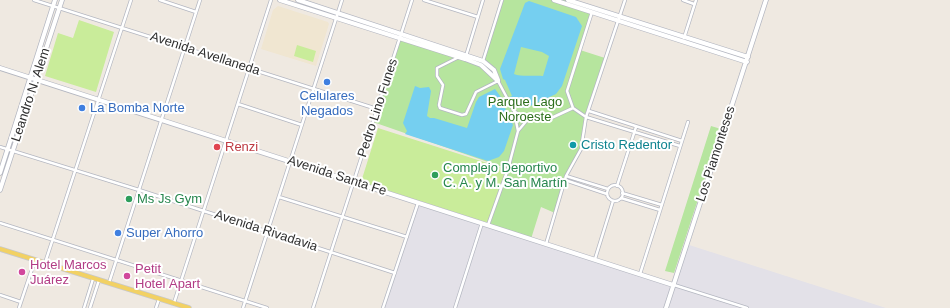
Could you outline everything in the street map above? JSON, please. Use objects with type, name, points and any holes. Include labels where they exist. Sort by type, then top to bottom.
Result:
[{"type":"main road","points":[[0,249],[189,308]]},
{"type":"street","name":"Avenida Avellaneda","points":[[34,0],[377,109]]},
{"type":"street","name":"Leandro N. Alem","points":[[0,173],[55,0]]},
{"type":"street","name":"Leandro N. Alem","points":[[0,190],[62,0]]},
{"type":"street","points":[[45,263],[131,0]]},
{"type":"street","points":[[160,0],[196,12]]},
{"type":"street","points":[[109,283],[200,0]]},
{"type":"street","points":[[174,303],[271,0]]},
{"type":"street","points":[[280,0],[460,57]]},
{"type":"street","points":[[298,0],[402,33],[466,56],[483,60],[494,70],[498,81],[511,104],[518,131]]},
{"type":"street","points":[[244,308],[342,0]]},
{"type":"street","name":"Pedro Lino Funes","points":[[314,308],[412,0]]},
{"type":"street","points":[[424,0],[478,17]]},
{"type":"street","points":[[466,56],[483,0]]},
{"type":"street","points":[[481,65],[502,0]]},
{"type":"street","points":[[554,0],[592,12],[619,18]]},
{"type":"street","points":[[568,0],[747,60]]},
{"type":"street","points":[[546,244],[566,176],[581,150],[586,117],[625,0]]},
{"type":"street","points":[[683,0],[694,4]]},
{"type":"street","points":[[684,40],[696,0]]},
{"type":"street","name":"Los Piamonteses","points":[[666,308],[766,0]]},
{"type":"street","points":[[592,12],[567,91],[573,108],[586,117],[680,146]]},
{"type":"street","points":[[466,56],[481,65],[498,81],[476,92],[466,114],[462,115],[440,108],[439,105],[443,85],[437,76],[437,68],[460,57],[466,56]]},
{"type":"street","name":"Avenida Santa Fe","points":[[0,68],[673,284]]},
{"type":"street","points":[[238,104],[302,125]]},
{"type":"street","points":[[514,111],[526,120],[547,120],[573,108]]},
{"type":"street","points":[[589,111],[682,141]]},
{"type":"street","points":[[488,225],[508,169],[518,131],[526,120]]},
{"type":"street","points":[[640,274],[688,122]]},
{"type":"street","points":[[617,186],[636,127]]},
{"type":"street","name":"Avenida Rivadavia","points":[[0,147],[204,210],[395,273]]},
{"type":"street","points":[[566,176],[608,189]]},
{"type":"street","points":[[565,180],[607,194]]},
{"type":"street","points":[[613,201],[608,198],[607,194],[608,189],[612,186],[617,186],[621,189],[621,198]]},
{"type":"street","points":[[622,193],[662,205]]},
{"type":"street","points":[[279,197],[342,218],[407,237]]},
{"type":"street","points":[[613,201],[621,198],[660,210]]},
{"type":"street","points":[[596,260],[613,201]]},
{"type":"street","points":[[384,308],[418,202]]},
{"type":"street","points":[[0,223],[267,308]]},
{"type":"street","points":[[455,308],[482,223]]},
{"type":"street","points":[[19,308],[35,260]]},
{"type":"street","points":[[84,308],[94,278]]},
{"type":"street","points":[[90,308],[99,280]]},
{"type":"street","points":[[673,284],[748,308]]},
{"type":"street","points":[[0,296],[21,302]]},
{"type":"street","points":[[156,308],[159,299]]},
{"type":"shaded area","points":[[278,6],[328,22],[329,24],[316,66],[261,49],[273,10]]},
{"type":"shaded area","points":[[418,202],[673,284],[686,244],[886,308],[383,308]]},
{"type":"green space","name":"Parque Lago Noroeste","points":[[502,0],[568,0],[748,57],[747,62],[592,12],[580,50],[605,58],[586,117],[581,149],[566,176],[555,213],[541,207],[531,239],[488,225],[508,169],[373,122],[400,39],[481,65]]},
{"type":"green space","points":[[79,20],[114,32],[96,92],[45,76],[58,33],[73,38]]},
{"type":"green space","points":[[297,45],[316,51],[313,62],[294,56]]},
{"type":"green space","points":[[711,126],[721,129],[674,273],[665,271]]},
{"type":"green space","name":"Complejo Deportivo C. A. y M. San Martín","points":[[378,128],[506,169],[488,223],[361,182]]},
{"type":"water","points":[[529,1],[576,17],[582,26],[562,86],[556,94],[526,108],[519,107],[514,100],[506,105],[505,108],[513,125],[504,151],[499,157],[488,161],[405,134],[407,131],[403,123],[415,86],[420,88],[429,87],[431,91],[427,116],[467,128],[479,97],[495,89],[503,100],[512,96],[505,80],[503,79],[500,69],[525,3]],"holes":[[[521,47],[542,52],[549,56],[543,76],[514,74]]]},
{"type":"place","name":"Celulares Negados","points":[[327,82]]},
{"type":"place","name":"La Bomba Norte","points":[[82,108]]},
{"type":"place","name":"Cristo Redentor","points":[[573,145]]},
{"type":"place","name":"Renzi","points":[[217,147]]},
{"type":"place","name":"Complejo Deportivo C. A. y M. San Martín","points":[[435,175]]},
{"type":"place","name":"Ms Js Gym","points":[[129,199]]},
{"type":"place","name":"Super Ahorro","points":[[118,233]]},
{"type":"place","name":"Hotel Marcos Juárez","points":[[22,272]]},
{"type":"place","name":"Petit Hotel Apart","points":[[127,276]]}]
